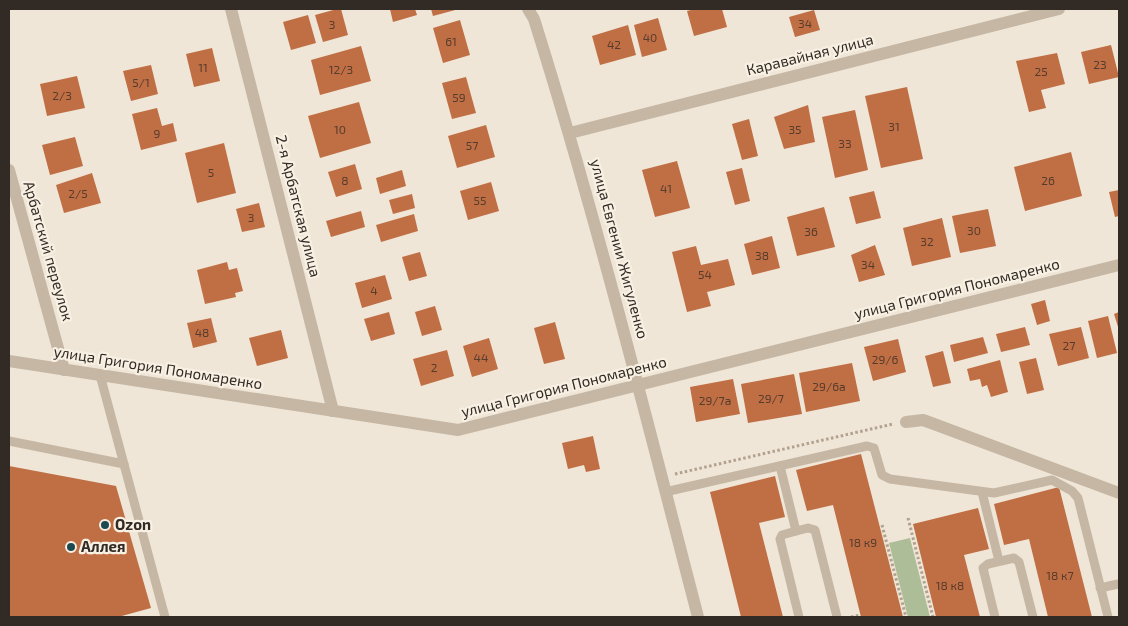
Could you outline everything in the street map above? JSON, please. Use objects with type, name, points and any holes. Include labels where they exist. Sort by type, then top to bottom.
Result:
[{"type":"street","name":"2-я Арбатская улица","points":[[231,9],[333,411]]},
{"type":"street","name":"улица Евгении Жигуленко","points":[[528,9],[534,19],[570,133],[698,617]]},
{"type":"street","name":"Каравайная улица","points":[[570,133],[1059,9]]},
{"type":"street","name":"Арбатский переулок","points":[[9,170],[64,370]]},
{"type":"street","name":"улица Григория Пономаренко","points":[[9,361],[458,430],[1119,265]]},
{"type":"street","points":[[906,422],[923,420],[1119,493]]},
{"type":"lane","points":[[100,375],[165,617]]},
{"type":"lane","points":[[9,441],[124,464]]},
{"type":"lane","points":[[666,492],[870,446],[875,450],[880,472],[886,478],[982,492],[1001,492],[1052,480],[1072,491],[1078,498],[1108,617]]},
{"type":"lane","points":[[780,466],[796,530]]},
{"type":"lane","points":[[982,492],[999,561]]},
{"type":"lane","points":[[800,617],[780,539],[782,535],[808,528],[815,530],[837,617]]},
{"type":"lane","points":[[995,617],[983,568],[988,564],[1014,558],[1017,560],[1032,617]]},
{"type":"lane","points":[[1100,588],[1118,584]]},
{"type":"path","points":[[662,476],[906,422]]},
{"type":"path","points":[[908,518],[933,617]]},
{"type":"path","points":[[882,525],[901,604],[906,617]]},
{"type":"path","points":[[851,617],[860,615]]},
{"type":"green space","points":[[910,538],[930,617],[908,617],[889,543]]},
{"type":"building","points":[[341,9],[348,35],[323,42],[315,15]]},
{"type":"building","points":[[390,9],[415,9],[417,15],[393,22]]},
{"type":"building","points":[[431,9],[459,9],[433,16]]},
{"type":"building","points":[[695,9],[722,9],[727,27],[694,36],[687,11]]},
{"type":"building","points":[[814,10],[820,30],[795,37],[789,17]]},
{"type":"building","points":[[308,15],[316,43],[291,50],[283,22]]},
{"type":"building","points":[[658,18],[667,50],[642,57],[634,25]]},
{"type":"building","points":[[460,20],[470,55],[443,63],[433,28]]},
{"type":"building","points":[[628,25],[636,55],[600,65],[592,36]]},
{"type":"building","points":[[1111,45],[1119,77],[1089,84],[1081,52]]},
{"type":"building","points":[[361,46],[371,81],[320,95],[311,60]]},
{"type":"building","points":[[212,48],[220,81],[194,87],[186,54]]},
{"type":"building","points":[[1057,53],[1065,84],[1041,90],[1046,108],[1029,112],[1016,61]]},
{"type":"building","points":[[151,65],[158,94],[131,101],[123,71]]},
{"type":"building","points":[[77,76],[85,108],[47,116],[40,84]]},
{"type":"building","points":[[466,77],[476,113],[452,119],[442,83]]},
{"type":"building","points":[[907,87],[923,159],[881,168],[865,96]]},
{"type":"building","points":[[359,102],[371,143],[320,158],[308,116]]},
{"type":"building","points":[[808,105],[815,142],[784,149],[774,117]]},
{"type":"building","points":[[157,108],[162,126],[173,123],[177,141],[141,150],[132,114]]},
{"type":"building","points":[[855,110],[868,170],[835,178],[822,117]]},
{"type":"building","points":[[749,119],[758,156],[742,160],[732,124]]},
{"type":"building","points":[[486,125],[495,157],[457,168],[448,136]]},
{"type":"building","points":[[75,137],[83,166],[50,175],[42,145]]},
{"type":"building","points":[[224,143],[236,193],[197,203],[185,153]]},
{"type":"building","points":[[1071,152],[1082,196],[1025,211],[1014,167]]},
{"type":"building","points":[[677,161],[690,208],[655,217],[642,170]]},
{"type":"building","points":[[355,164],[362,189],[336,197],[328,172]]},
{"type":"building","points":[[742,168],[750,201],[735,205],[726,172]]},
{"type":"building","points":[[402,170],[406,186],[380,194],[376,178]]},
{"type":"building","points":[[92,173],[101,203],[64,213],[56,185]]},
{"type":"building","points":[[491,182],[499,211],[468,220],[460,191]]},
{"type":"building","points":[[1119,190],[1119,216],[1115,217],[1109,192]]},
{"type":"building","points":[[874,191],[881,218],[856,224],[849,197]]},
{"type":"building","points":[[412,194],[415,208],[393,214],[389,200]]},
{"type":"building","points":[[259,203],[265,227],[242,232],[236,209]]},
{"type":"building","points":[[824,207],[835,247],[797,256],[787,217]]},
{"type":"building","points":[[988,209],[996,246],[960,253],[952,216]]},
{"type":"building","points":[[361,211],[365,227],[331,237],[326,221]]},
{"type":"building","points":[[414,214],[418,231],[381,242],[376,225]]},
{"type":"building","points":[[942,218],[951,257],[912,266],[903,228]]},
{"type":"building","points":[[772,236],[780,268],[752,275],[744,244]]},
{"type":"building","points":[[875,245],[885,275],[859,282],[851,255]]},
{"type":"building","points":[[696,246],[701,265],[728,259],[735,285],[707,292],[711,306],[687,312],[672,252]]},
{"type":"building","points":[[420,252],[427,276],[409,281],[402,257]]},
{"type":"building","points":[[227,262],[229,270],[237,268],[243,291],[235,293],[236,297],[205,304],[197,270]]},
{"type":"building","points":[[385,275],[392,299],[362,308],[355,283]]},
{"type":"building","points":[[1045,300],[1050,321],[1037,325],[1031,304]]},
{"type":"building","points":[[435,306],[442,330],[422,336],[415,312]]},
{"type":"building","points":[[389,312],[395,334],[371,341],[364,319]]},
{"type":"building","points":[[1119,312],[1119,330],[1114,314]]},
{"type":"building","points":[[1108,316],[1117,353],[1097,358],[1088,321]]},
{"type":"building","points":[[211,318],[217,342],[193,348],[187,323]]},
{"type":"building","points":[[555,322],[565,359],[544,364],[534,328]]},
{"type":"building","points":[[1025,327],[1030,345],[1001,352],[996,334]]},
{"type":"building","points":[[1081,327],[1089,358],[1058,366],[1049,334]]},
{"type":"building","points":[[281,330],[288,358],[257,366],[249,338]]},
{"type":"building","points":[[983,337],[988,353],[954,362],[950,345]]},
{"type":"building","points":[[489,338],[498,369],[472,377],[463,346]]},
{"type":"building","points":[[898,339],[906,372],[873,381],[864,347]]},
{"type":"building","points":[[447,350],[454,376],[421,386],[413,359]]},
{"type":"building","points":[[943,351],[951,383],[933,387],[925,356]]},
{"type":"building","points":[[1036,358],[1044,390],[1027,394],[1019,362]]},
{"type":"building","points":[[1000,360],[1008,392],[991,397],[987,385],[982,387],[980,379],[970,381],[967,369]]},
{"type":"building","points":[[852,363],[860,401],[806,412],[799,373]]},
{"type":"building","points":[[794,374],[802,414],[748,423],[741,384]]},
{"type":"building","points":[[733,379],[740,414],[696,422],[690,387]]},
{"type":"building","points":[[593,436],[600,469],[586,472],[584,465],[568,469],[562,443]]},
{"type":"building","points":[[861,454],[903,617],[861,617],[833,505],[807,511],[796,470]]},
{"type":"building","name":"Аллея","points":[[9,466],[116,486],[151,608],[118,617],[9,617]]},
{"type":"building","points":[[775,476],[785,517],[759,523],[783,617],[741,617],[710,492]]},
{"type":"building","points":[[1059,487],[1092,617],[1048,617],[1029,539],[1004,545],[994,504]]},
{"type":"building","points":[[978,508],[989,549],[964,555],[980,617],[936,617],[913,524]]},
{"type":"place","name":"Ozon","points":[[105,525]]},
{"type":"place","name":"Аллея","points":[[71,547]]}]
